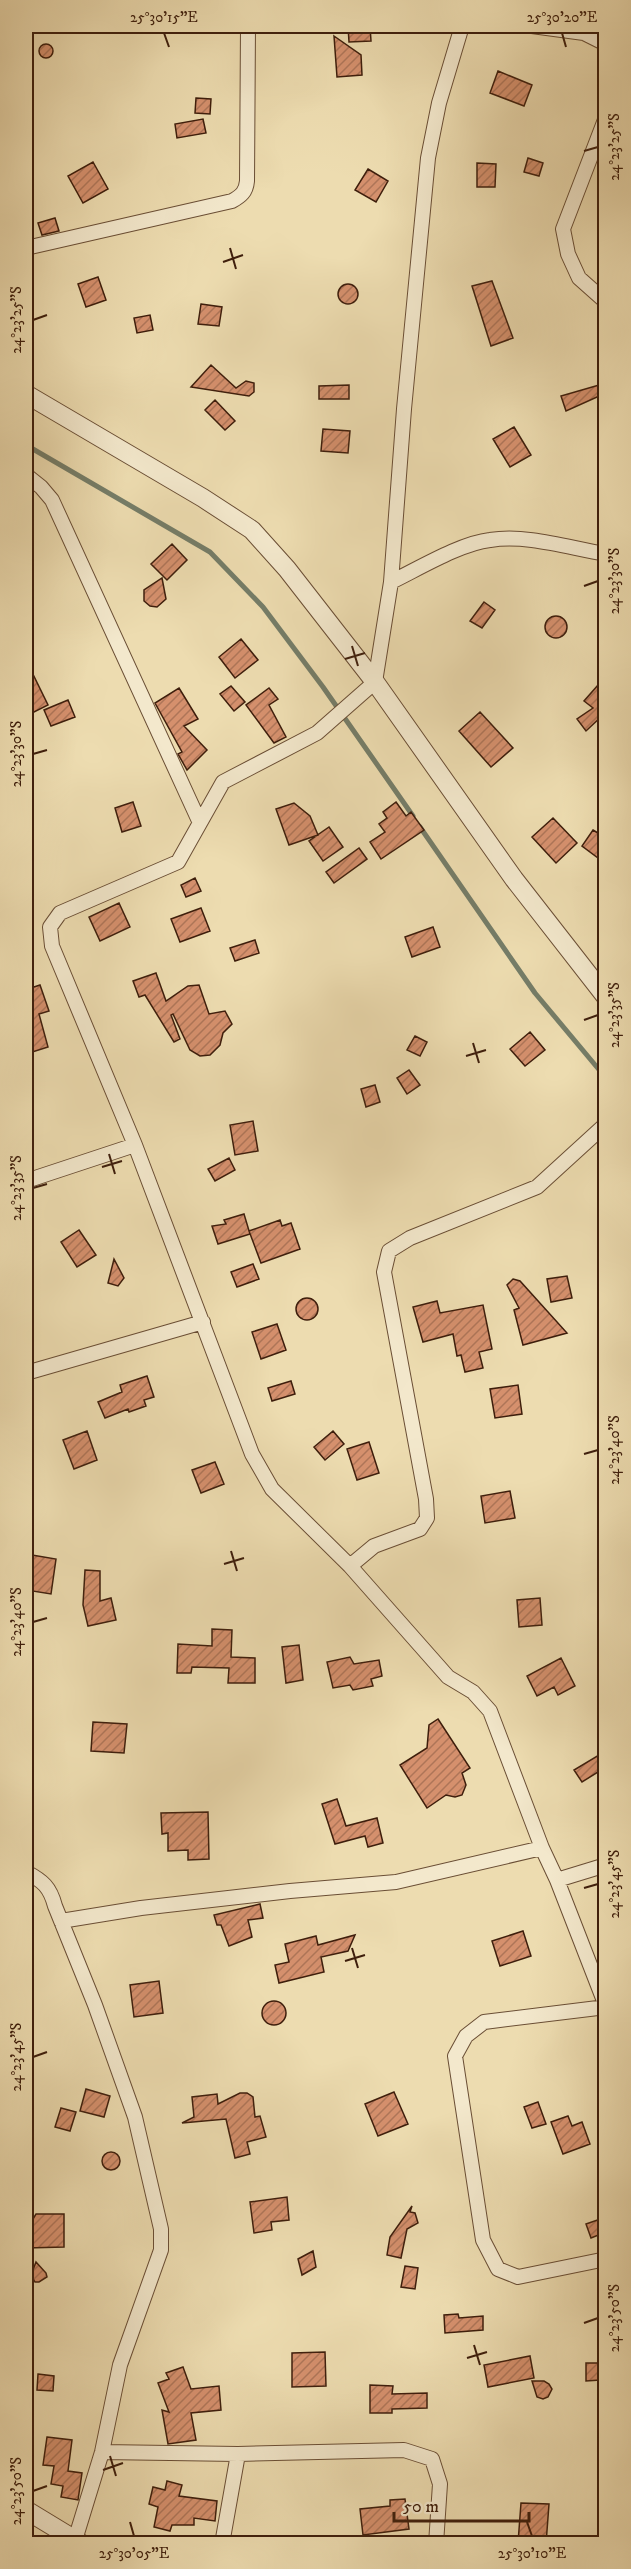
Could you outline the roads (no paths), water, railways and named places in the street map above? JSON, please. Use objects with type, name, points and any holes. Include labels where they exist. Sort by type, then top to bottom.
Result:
[{"type":"street","points":[[26,248],[232,201],[240,197],[246,188],[247,181],[248,26]]},
{"type":"street","points":[[462,26],[439,103],[430,150],[404,409],[391,582],[375,682],[316,733],[223,782],[178,862],[60,913],[50,927],[52,946],[135,1145],[252,1454],[272,1489],[350,1566],[448,1677],[473,1692],[490,1711],[606,2007],[484,2022],[466,2036],[455,2056],[483,2240],[498,2269],[518,2277],[606,2259]]},
{"type":"street","points":[[532,26],[584,33],[606,44]]},
{"type":"street","points":[[606,117],[563,230],[568,254],[579,278],[606,302]]},
{"type":"street","points":[[26,394],[203,498],[252,530],[286,569],[375,682],[514,879],[606,997]]},
{"type":"street","points":[[26,475],[52,500],[200,823]]},
{"type":"street","points":[[391,582],[461,549],[489,540],[526,540],[606,554]]},
{"type":"street","points":[[350,1566],[374,1546],[420,1529],[427,1518],[426,1499],[384,1272],[390,1251],[410,1238],[537,1187],[606,1124]]},
{"type":"street","points":[[26,1181],[135,1145]]},
{"type":"street","points":[[26,1373],[203,1322]]},
{"type":"street","points":[[61,1921],[153,1906],[396,1882],[542,1848]]},
{"type":"street","points":[[557,1880],[606,1865]]},
{"type":"street","points":[[26,1872],[44,1881],[51,1892],[95,2005],[135,2117],[161,2229],[160,2250],[120,2365],[102,2452],[78,2542],[26,2510]]},
{"type":"street","points":[[102,2452],[238,2454],[404,2450],[432,2459],[440,2484],[436,2544]]},
{"type":"street","points":[[222,2544],[238,2454]]},
{"type":"waterway","points":[[26,445],[210,552],[263,607],[323,687],[413,816]]},
{"type":"waterway","points":[[420,827],[535,993],[606,1078]]}]
